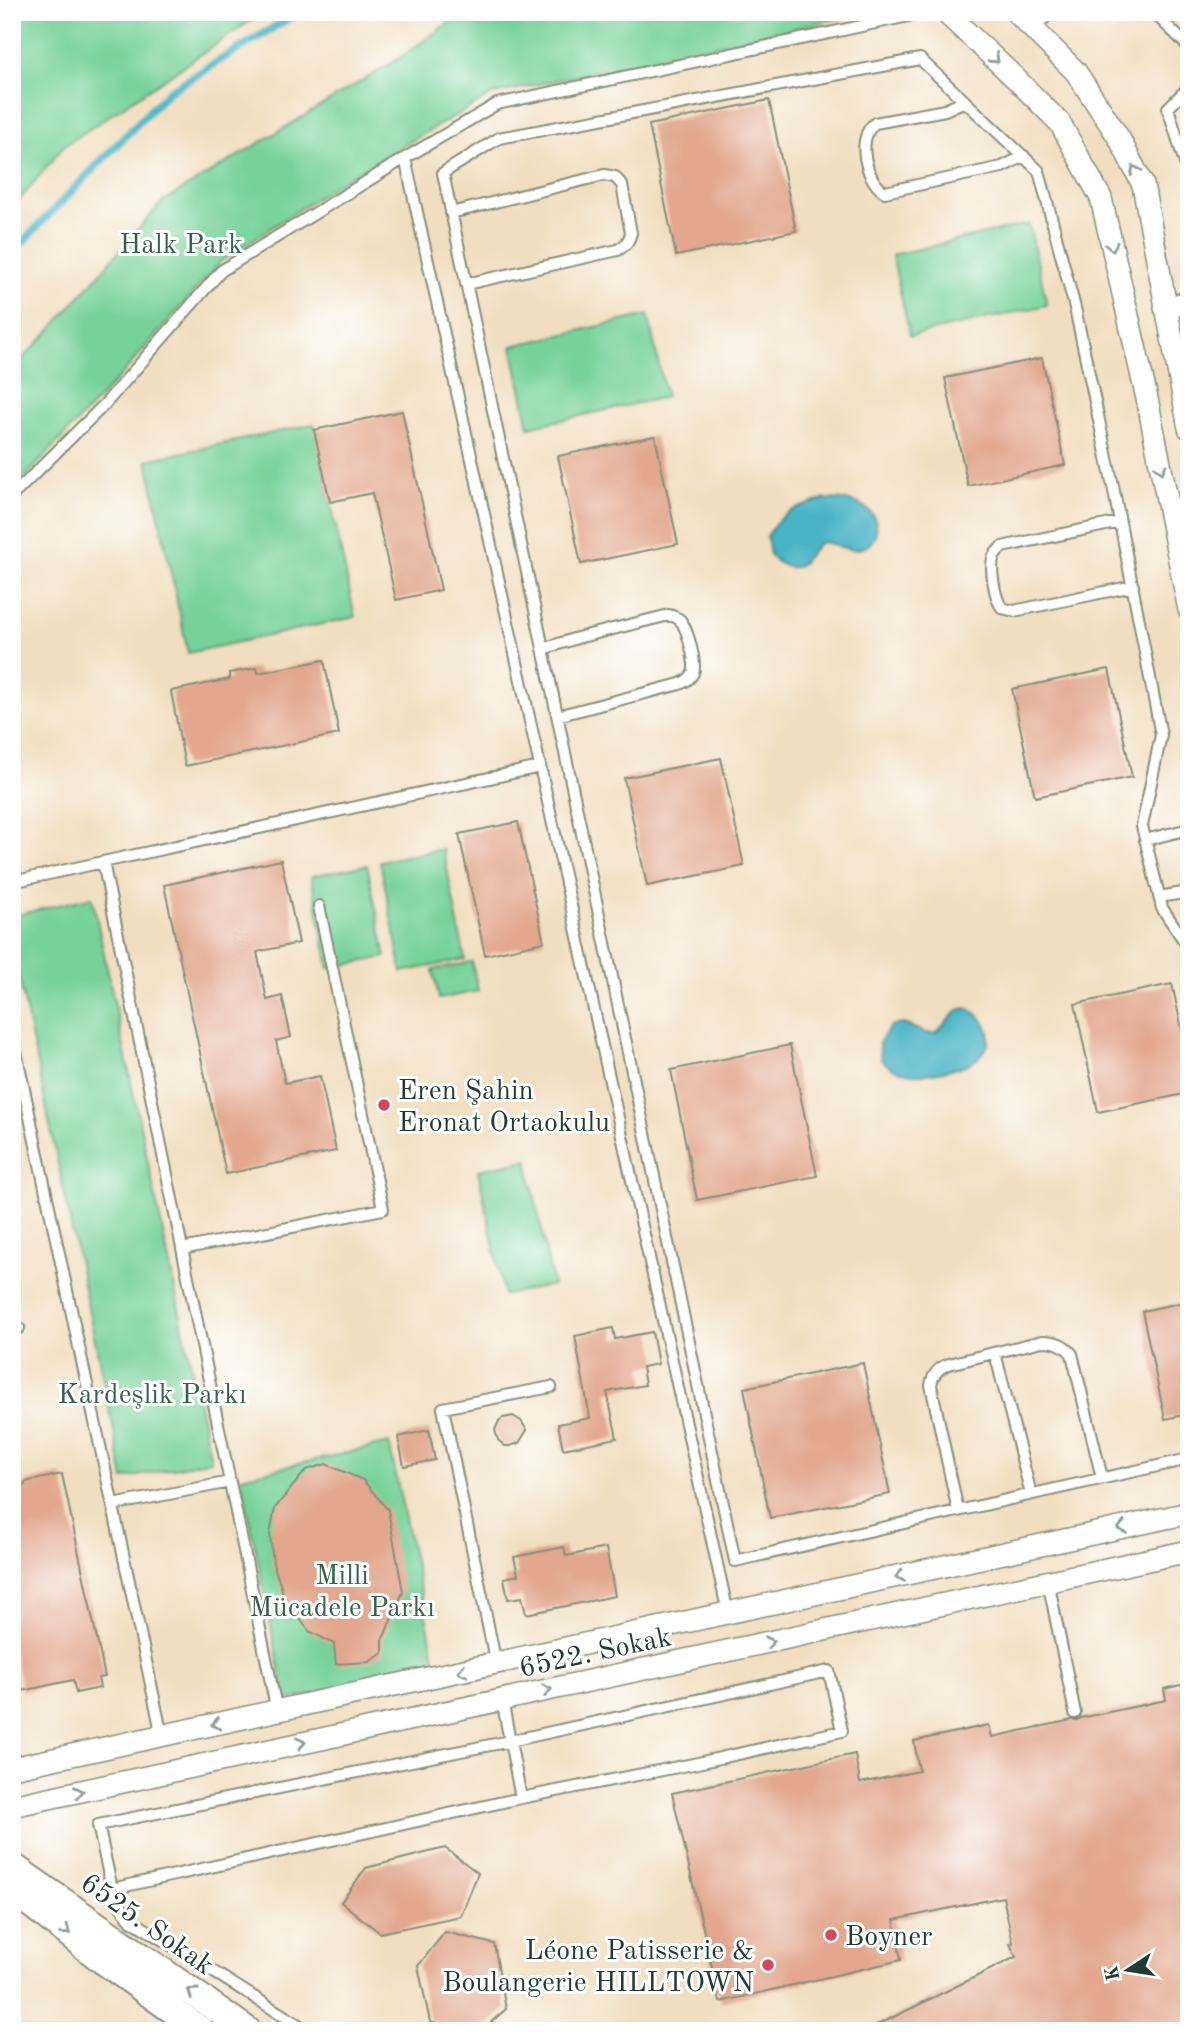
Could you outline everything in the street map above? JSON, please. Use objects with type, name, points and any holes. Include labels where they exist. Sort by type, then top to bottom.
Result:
[{"type":"street","points":[[945,12],[1060,123],[1101,198],[1148,403],[1189,610]]},
{"type":"street","points":[[1016,12],[1076,72],[1119,138],[1143,185],[1189,428]]},
{"type":"street","points":[[1166,307],[1189,302]]},
{"type":"street","name":"6522. Sokak","points":[[12,1768],[1189,1513]]},
{"type":"street","name":"6522. Sokak","points":[[12,1806],[1189,1551]]},
{"type":"street","name":"6525. Sokak","points":[[12,1866],[248,2031]]},
{"type":"street","name":"6525. Sokak","points":[[12,1889],[102,1960],[202,2031]]},
{"type":"lane","points":[[12,496],[105,404],[222,271],[497,104],[927,12]]},
{"type":"lane","points":[[1032,28],[1052,12]]},
{"type":"lane","points":[[1153,12],[1189,47]]},
{"type":"lane","points":[[1189,948],[1162,908],[1142,826],[1161,735],[1075,308],[1040,172],[920,59],[499,138],[443,173],[735,1561],[1189,1459]]},
{"type":"lane","points":[[1189,87],[1168,108],[1189,176]]},
{"type":"lane","points":[[965,101],[945,110],[875,123],[870,127],[864,141],[864,149],[871,178],[878,188],[886,192],[1002,167],[1024,156]]},
{"type":"lane","points":[[405,158],[728,1613]]},
{"type":"lane","points":[[451,213],[604,175],[615,177],[622,185],[631,233],[629,240],[618,250],[466,284]]},
{"type":"lane","points":[[1120,522],[1002,547],[992,564],[997,599],[1002,608],[1014,611],[1133,586]]},
{"type":"lane","points":[[543,649],[669,615],[679,619],[685,626],[694,662],[692,675],[680,684],[557,716]]},
{"type":"lane","points":[[12,882],[540,767]]},
{"type":"lane","points":[[1146,840],[1189,829]]},
{"type":"lane","points":[[103,862],[276,1712]]},
{"type":"lane","points":[[1159,897],[1189,892]]},
{"type":"lane","points":[[182,1249],[383,1209],[319,906]]},
{"type":"lane","points":[[12,1033],[162,1736]]},
{"type":"lane","points":[[958,1511],[931,1385],[933,1378],[942,1367],[1042,1341],[1052,1341],[1067,1348],[1072,1354],[1102,1478]]},
{"type":"lane","points":[[995,1353],[1031,1494]]},
{"type":"lane","points":[[496,1664],[443,1408],[551,1387]]},
{"type":"lane","points":[[113,1505],[230,1482]]},
{"type":"lane","points":[[1048,1581],[1075,1713]]},
{"type":"lane","points":[[112,1889],[522,1798],[842,1731],[830,1671],[510,1741],[98,1825],[112,1889],[116,1900],[131,1920],[308,2031]]},
{"type":"lane","points":[[502,1700],[522,1798]]},
{"type":"green space","points":[[12,12],[264,12],[64,146],[12,209]]},
{"type":"green space","name":"Halk Park","points":[[464,12],[869,12],[494,94],[348,177],[221,261],[123,373],[12,491],[12,369],[48,333],[162,202],[398,59]]},
{"type":"green space","points":[[1029,224],[1047,305],[910,336],[892,255]]},
{"type":"green space","points":[[648,315],[666,397],[529,427],[512,346]]},
{"type":"green space","points":[[314,424],[355,617],[188,653],[147,460]]},
{"type":"green space","points":[[443,849],[465,959],[402,972],[380,861]]},
{"type":"green space","points":[[367,865],[386,957],[329,968],[311,876]]},
{"type":"green space","name":"Kardeşlik Parkı","points":[[92,897],[211,1460],[124,1479],[12,944],[12,916]]},
{"type":"green space","points":[[472,962],[478,991],[439,999],[433,970]]},
{"type":"green space","points":[[527,1160],[553,1285],[504,1295],[478,1170]]},
{"type":"green space","name":"Milli Mücadele Parkı","points":[[389,1443],[437,1668],[286,1700],[241,1477]]},
{"type":"water","points":[[825,499],[852,502],[872,513],[876,530],[872,541],[856,549],[820,542],[799,566],[790,568],[777,562],[770,555],[767,536],[773,527],[792,511]]},
{"type":"water","points":[[966,1008],[981,1018],[988,1030],[988,1044],[974,1061],[942,1071],[915,1074],[898,1070],[881,1060],[879,1043],[891,1026],[904,1024],[926,1033],[936,1033],[958,1010]]},
{"type":"building","points":[[769,100],[796,231],[676,256],[649,125]]},
{"type":"building","points":[[1042,358],[1065,465],[968,486],[945,378]]},
{"type":"building","points":[[402,411],[441,590],[396,600],[372,493],[330,502],[314,430]]},
{"type":"building","points":[[655,436],[678,544],[581,564],[558,456]]},
{"type":"building","points":[[324,660],[339,734],[185,766],[171,691],[230,679],[229,673],[257,668],[258,673]]},
{"type":"building","points":[[1109,669],[1132,777],[1035,797],[1012,689]]},
{"type":"building","points":[[721,758],[744,866],[647,886],[624,778]]},
{"type":"building","points":[[518,822],[544,942],[485,955],[459,834]]},
{"type":"building","name":"Eren Şahin Eronat Ortaokulu","points":[[281,860],[299,943],[257,952],[267,1000],[282,996],[291,1037],[276,1041],[285,1083],[320,1076],[336,1151],[226,1174],[164,885]]},
{"type":"building","points":[[1172,984],[1189,1062],[1189,1093],[1098,1112],[1075,1004]]},
{"type":"building","points":[[790,1045],[817,1176],[697,1200],[671,1070]]},
{"type":"building","points":[[1189,1301],[1189,1414],[1165,1419],[1142,1311]]},
{"type":"building","points":[[613,1328],[615,1339],[652,1332],[658,1364],[642,1367],[645,1385],[607,1392],[617,1438],[563,1449],[558,1424],[590,1418],[575,1336]]},
{"type":"building","points":[[863,1363],[890,1494],[770,1518],[744,1388]]},
{"type":"building","points":[[513,1416],[521,1421],[527,1430],[519,1443],[505,1446],[498,1440],[495,1430],[499,1421]]},
{"type":"building","points":[[429,1430],[435,1460],[404,1466],[398,1437]]},
{"type":"building","points":[[326,1464],[363,1480],[388,1510],[403,1592],[383,1639],[383,1653],[369,1662],[336,1664],[334,1644],[309,1631],[285,1599],[273,1563],[270,1534],[275,1508],[306,1470]]},
{"type":"building","points":[[62,1474],[105,1677],[98,1678],[100,1688],[76,1693],[73,1680],[22,1691],[12,1645],[12,1488],[25,1485],[25,1482]]},
{"type":"building","points":[[564,1547],[566,1556],[606,1548],[615,1596],[526,1614],[522,1597],[508,1599],[504,1578],[518,1575],[514,1557]]},
{"type":"building","points":[[1189,1683],[1189,2031],[865,2031],[1016,1957],[1010,1944],[1013,1943],[1003,1897],[894,1920],[901,1960],[720,2002],[672,1793],[855,1754],[860,1783],[919,1771],[914,1741],[989,1725],[992,1737],[1077,1720],[1166,1700],[1164,1689]]},
{"type":"building","points":[[445,1848],[478,1873],[461,1916],[380,1933],[341,1902],[366,1868]]},
{"type":"building","points":[[445,1932],[494,1944],[506,2009],[481,2031],[462,2031],[430,2022],[418,1966]]},
{"type":"waterway","points":[[12,253],[168,92],[299,12]]},
{"type":"place","name":"Eren Şahin Eronat Ortaokulu","points":[[384,1105]]},
{"type":"place","name":"Boyner","points":[[831,1935]]},
{"type":"place","name":"Léone Patisserie & Boulangerie HILLTOWN","points":[[768,1965]]}]
